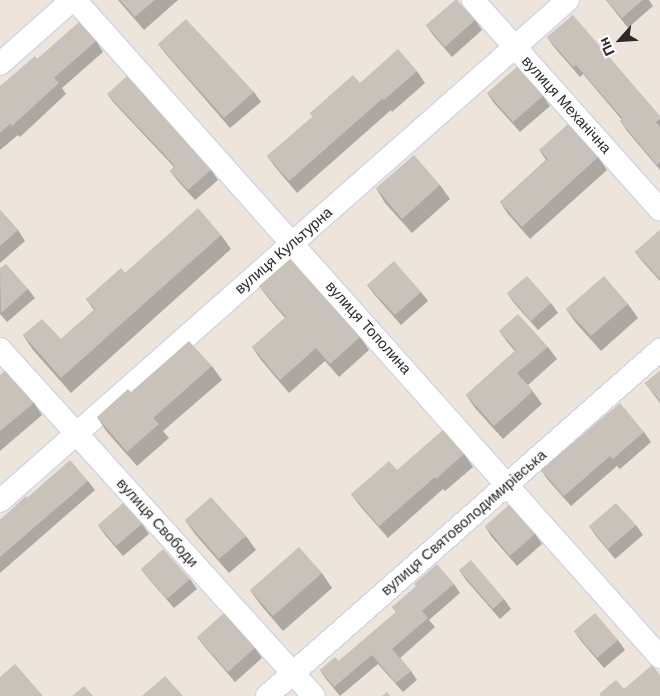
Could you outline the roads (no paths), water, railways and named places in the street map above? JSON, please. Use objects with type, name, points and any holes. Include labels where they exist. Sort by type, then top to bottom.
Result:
[{"type":"street","points":[[0,64],[74,0]]},
{"type":"street","name":"вулиця Тополина","points":[[74,0],[660,657]]},
{"type":"street","name":"вулиця Механічна","points":[[473,0],[660,210]]},
{"type":"street","name":"вулиця Культурна","points":[[0,501],[568,0]]},
{"type":"street","name":"вулиця Свободи","points":[[0,349],[314,696]]},
{"type":"street","name":"вулиця Святоволодимирівська","points":[[267,696],[660,350]]}]
